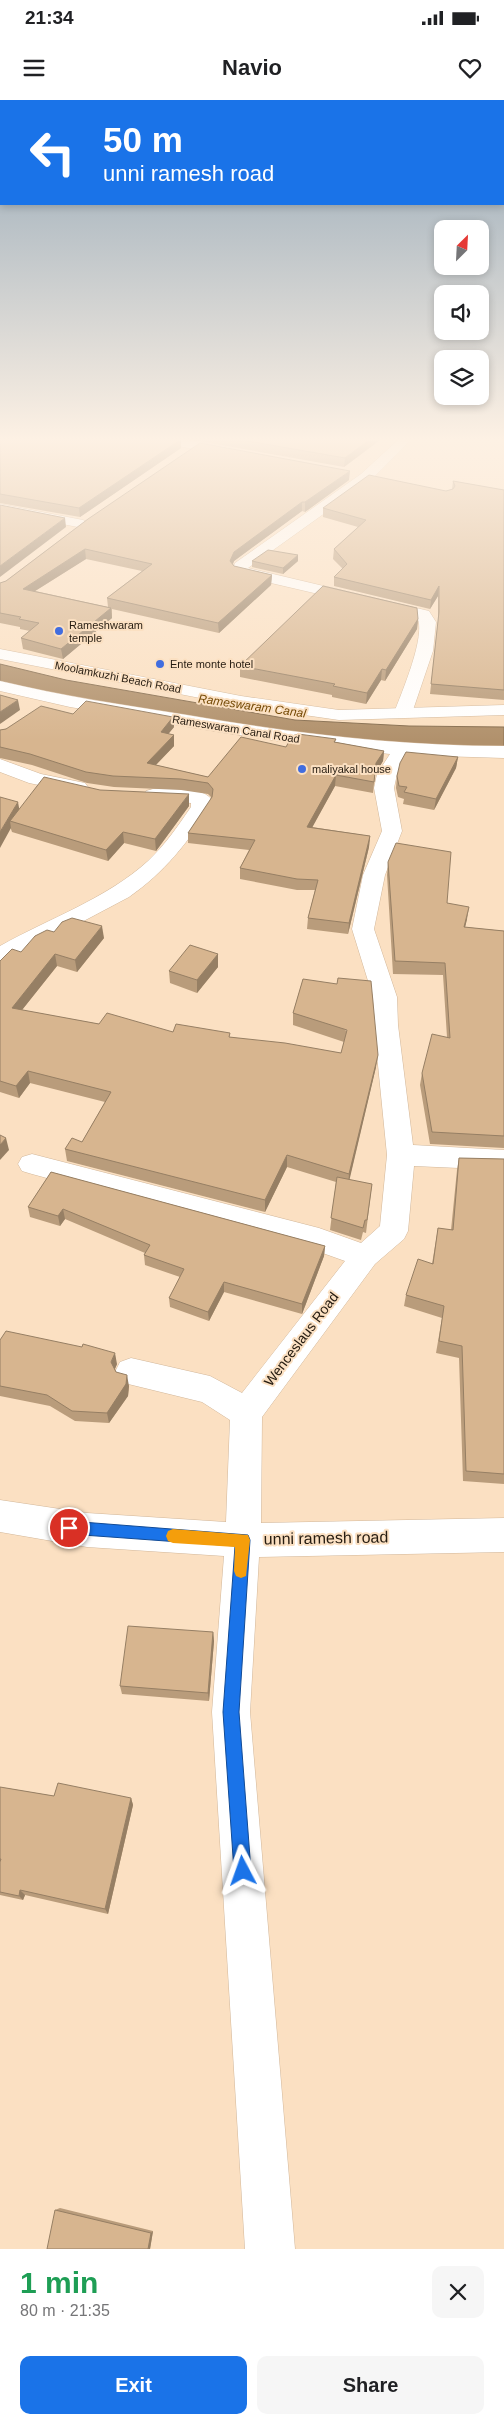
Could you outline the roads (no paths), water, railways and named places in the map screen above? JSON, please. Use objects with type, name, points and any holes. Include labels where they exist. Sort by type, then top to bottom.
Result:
[{"type":"street","points":[[276,540],[240,566],[240,571],[423,614],[428,622],[425,651],[403,713]]},
{"type":"street","name":"Moolamkuzhi Beach Road","points":[[0,654],[241,701],[340,715],[504,710]]},
{"type":"street","name":"Rameswaram Canal Road","points":[[0,686],[53,699],[278,737],[402,749],[470,753],[504,752]]},
{"type":"street","points":[[30,714],[53,699]]},
{"type":"street","name":"Wenceslaus Road","points":[[246,1413],[365,1256],[394,1231],[401,1155],[386,1025],[385,997],[363,929],[374,875],[392,831],[384,788],[387,774],[402,749]]},
{"type":"street","points":[[0,765],[36,779],[93,790]]},
{"type":"street","points":[[0,956],[74,919],[154,866],[171,849],[200,807],[201,800],[188,796],[159,794],[135,796]]},
{"type":"street","points":[[401,1155],[504,1160]]},
{"type":"street","points":[[32,1164],[310,1238],[365,1256]]},
{"type":"street","points":[[131,1372],[210,1390],[246,1413],[243,1540],[231,1712],[270,2249]]},
{"type":"street","name":"unni ramesh road","points":[[0,1516],[87,1530],[243,1540],[504,1535]]},
{"type":"place","name":"Rameshwaram temple","points":[[59,631]]},
{"type":"place","name":"Ente monte hotel","points":[[160,664]]},
{"type":"place","name":"maliyakal house","points":[[302,769]]},
{"type":"water label","name":"Rameswaram Canal","points":[[252,706]]}]
